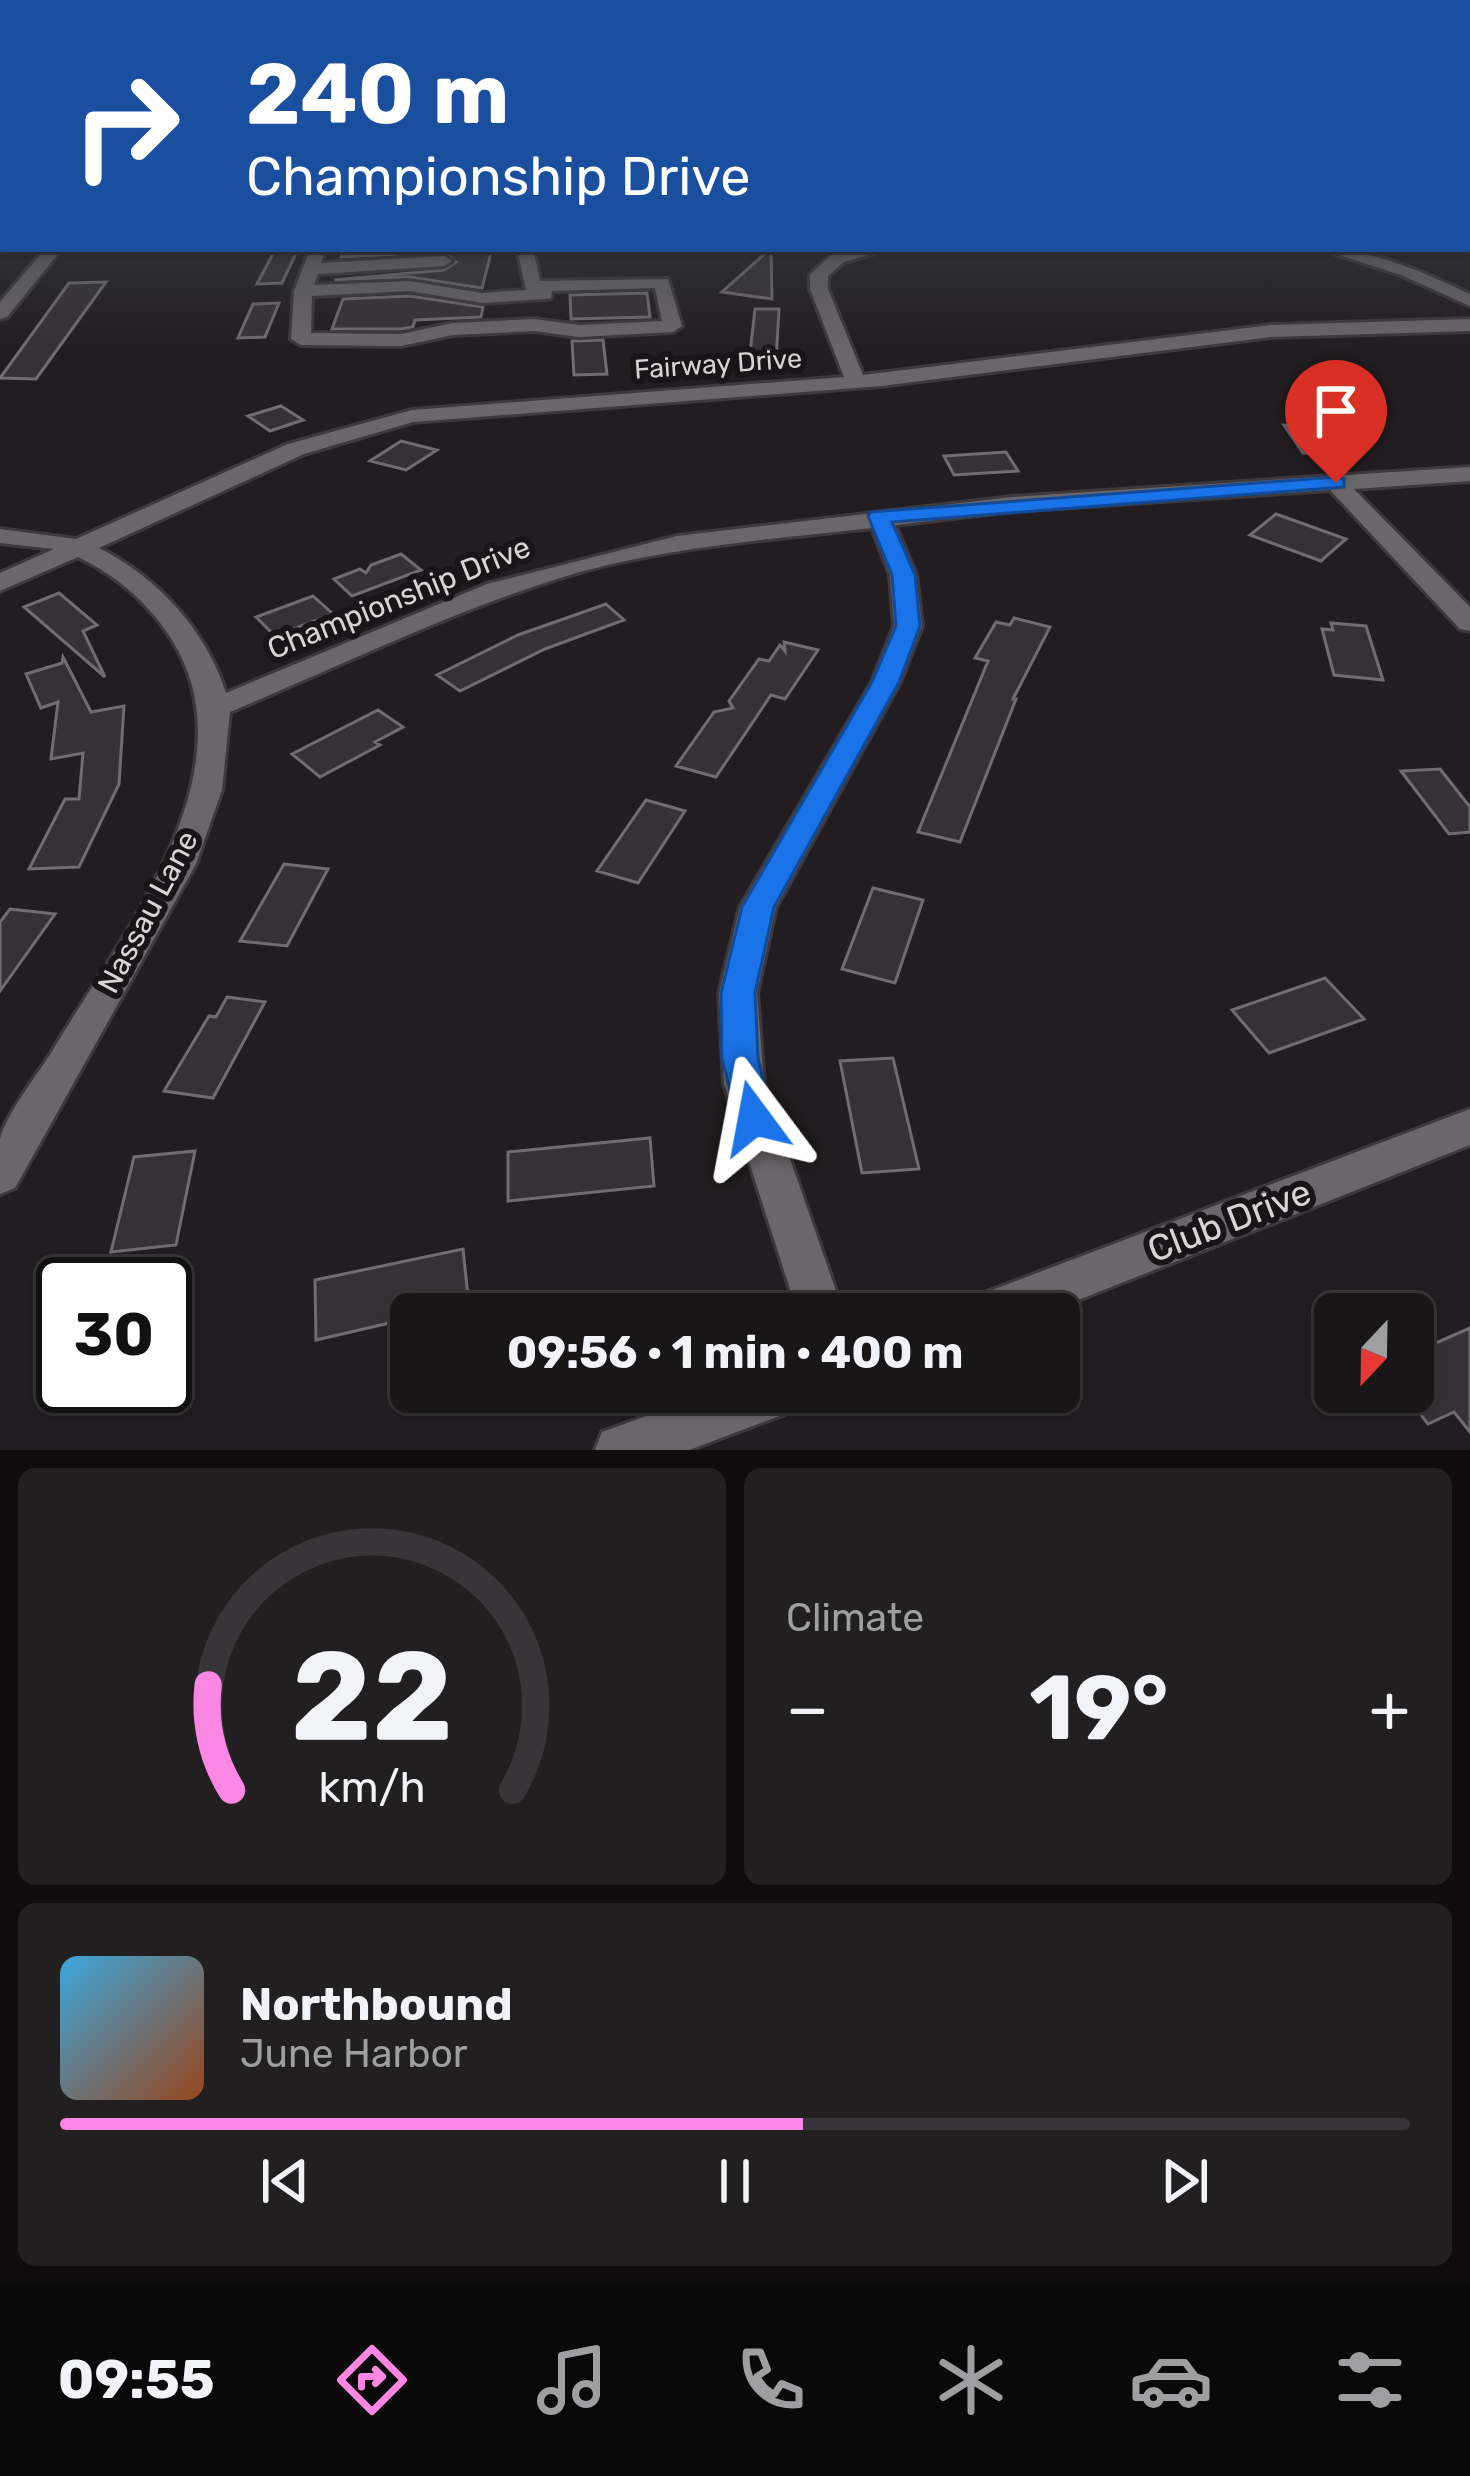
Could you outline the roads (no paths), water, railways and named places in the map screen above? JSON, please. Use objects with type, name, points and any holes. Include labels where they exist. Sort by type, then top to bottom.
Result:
[{"type":"street","points":[[0,313],[51,252]]},
{"type":"street","points":[[303,291],[375,311],[401,340],[453,329],[579,331],[673,326],[662,283],[482,298],[432,289],[375,311],[301,340],[303,291],[317,252]]},
{"type":"street","points":[[526,252],[548,328]]},
{"type":"street","points":[[856,382],[819,290],[819,275],[838,258],[867,252]]},
{"type":"street","points":[[1339,252],[1407,271],[1470,301]]},
{"type":"street","points":[[311,268],[446,255],[432,289]]},
{"type":"street","name":"Fairway Drive","points":[[0,583],[296,449],[373,424],[453,410],[856,382],[1221,336],[1364,326],[1470,326]]},
{"type":"street","name":"Championship Drive","points":[[215,708],[533,577],[700,538],[879,516],[1470,474]]},
{"type":"street","points":[[1336,483],[1470,623]]},
{"type":"street","points":[[813,1293],[744,1084],[738,993],[758,907],[886,682],[908,626],[903,575],[879,516]]},
{"type":"street","name":"Nassau Lane","points":[[0,536],[53,539],[79,547],[133,578],[154,598],[190,650],[215,708],[210,774],[179,862],[0,1175]]},
{"type":"street","name":"Club Drive","points":[[1041,1293],[1470,1127]]},
{"type":"street","points":[[620,1450],[723,1413]]}]
